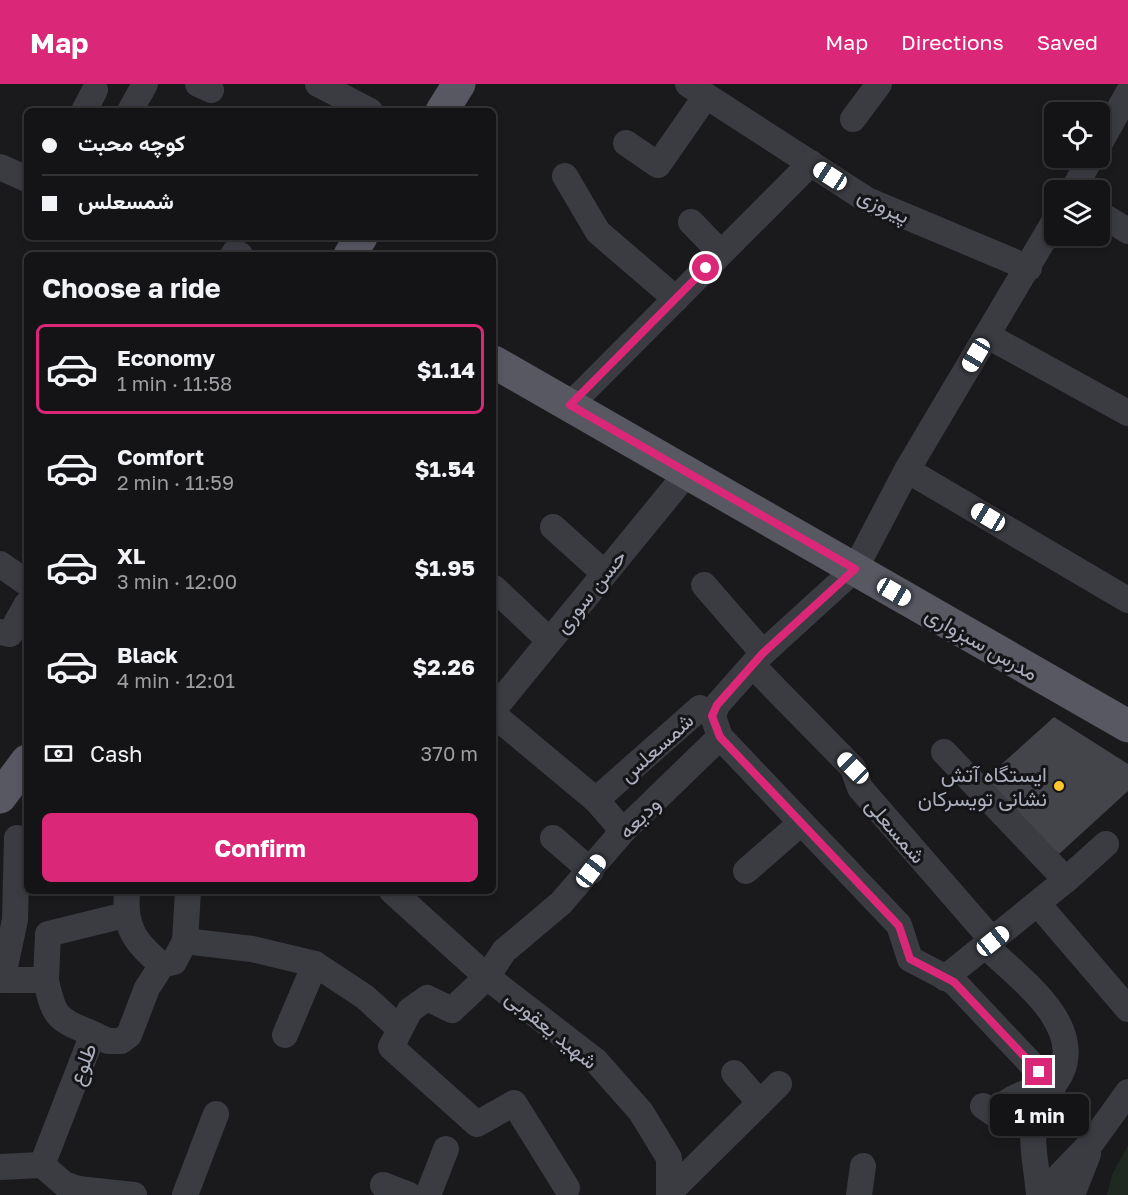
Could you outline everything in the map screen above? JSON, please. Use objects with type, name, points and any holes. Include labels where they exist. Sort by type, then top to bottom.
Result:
[{"type":"main road","points":[[444,108],[459,84]]},
{"type":"main road","name":"مدرس سبزواری","points":[[496,363],[1128,726]]},
{"type":"main road","points":[[0,797],[16,766]]},
{"type":"street","points":[[132,108],[145,84]]},
{"type":"street","points":[[318,84],[364,108]]},
{"type":"street","points":[[853,119],[879,84]]},
{"type":"street","points":[[626,142],[658,165],[697,90]]},
{"type":"street","name":"پیروزی","points":[[697,90],[867,200],[1029,268]]},
{"type":"street","points":[[1110,125],[1128,93]]},
{"type":"street","points":[[570,405],[811,163]]},
{"type":"street","points":[[0,167],[24,178]]},
{"type":"street","points":[[565,176],[598,232],[676,299]]},
{"type":"street","points":[[1110,220],[1128,231]]},
{"type":"street","points":[[692,222],[721,253]]},
{"type":"street","name":"ودیعه","points":[[400,1029],[410,1010],[427,998],[452,1010],[487,977],[504,951],[561,903],[716,727],[717,705],[758,660],[855,569],[908,470],[1044,240]]},
{"type":"street","points":[[988,336],[1128,413]]},
{"type":"street","points":[[908,470],[1128,600]]},
{"type":"street","name":"حسن سوری","points":[[496,706],[687,473]]},
{"type":"street","points":[[553,527],[604,573]]},
{"type":"street","points":[[0,564],[24,581]]},
{"type":"street","name":"شمسعلی","points":[[704,585],[758,660],[853,768],[860,788],[989,944],[1053,1011],[1065,1045],[1063,1069],[1053,1087],[1042,1096],[1033,1134],[1040,1195]]},
{"type":"street","points":[[496,590],[549,640]]},
{"type":"street","points":[[0,632],[10,633],[24,609]]},
{"type":"street","name":"شمسعلس","points":[[596,800],[700,708],[801,823],[899,926],[910,959],[954,982],[1053,1087]]},
{"type":"street","points":[[496,717],[596,800],[623,831]]},
{"type":"street","points":[[944,752],[1066,880]]},
{"type":"street","points":[[746,871],[801,823]]},
{"type":"street","points":[[17,838],[15,920],[1,980],[46,980]]},
{"type":"street","points":[[553,838],[591,871]]},
{"type":"street","points":[[945,978],[1038,904],[1106,844]]},
{"type":"street","points":[[188,894],[185,941],[252,949],[315,964],[365,997],[400,1029],[391,1047],[477,1124],[514,1103],[564,1193]]},
{"type":"street","name":"شهید یعقوبی","points":[[395,894],[487,977],[596,1061],[641,1112],[669,1158],[667,1194]]},
{"type":"street","points":[[93,1034],[64,1022],[51,1008],[46,980],[48,933],[126,903],[142,948],[162,965]]},
{"type":"street","points":[[1038,904],[1128,1009]]},
{"type":"street","name":"طلوع","points":[[42,1165],[93,1034],[108,1041],[120,1041],[129,1035],[147,988],[162,965],[174,962],[185,941]]},
{"type":"street","points":[[285,1035],[315,964]]},
{"type":"street","points":[[734,1073],[760,1103]]},
{"type":"street","points":[[667,1194],[779,1084]]},
{"type":"street","points":[[983,1106],[993,1113],[1008,1100],[1029,1090],[1053,1087]]},
{"type":"street","points":[[1040,1195],[1092,1142],[1128,1092]]},
{"type":"street","points":[[185,1195],[216,1114]]},
{"type":"street","points":[[1072,1195],[1092,1142]]},
{"type":"street","points":[[428,1195],[446,1149]]},
{"type":"street","points":[[0,1167],[42,1165],[74,1192],[134,1195]]},
{"type":"street","points":[[860,1195],[863,1167]]},
{"type":"street","points":[[384,1185],[408,1195]]},
{"type":"shaded area","points":[[1128,1145],[1128,1195],[1107,1195],[1112,1175]]},
{"type":"building","name":"ایستگاه آتش نشانی تویسرکان","points":[[1054,717],[1128,764],[1128,791],[1059,854],[984,780]]},
{"type":"place","name":"ایستگاه آتش نشانی تویسرکان","points":[[1059,786]]},
{"type":"route","points":[[706,268],[570,405],[855,569],[763,653],[717,705],[712,716],[720,737],[899,926],[910,959],[954,982],[1039,1072]]}]
